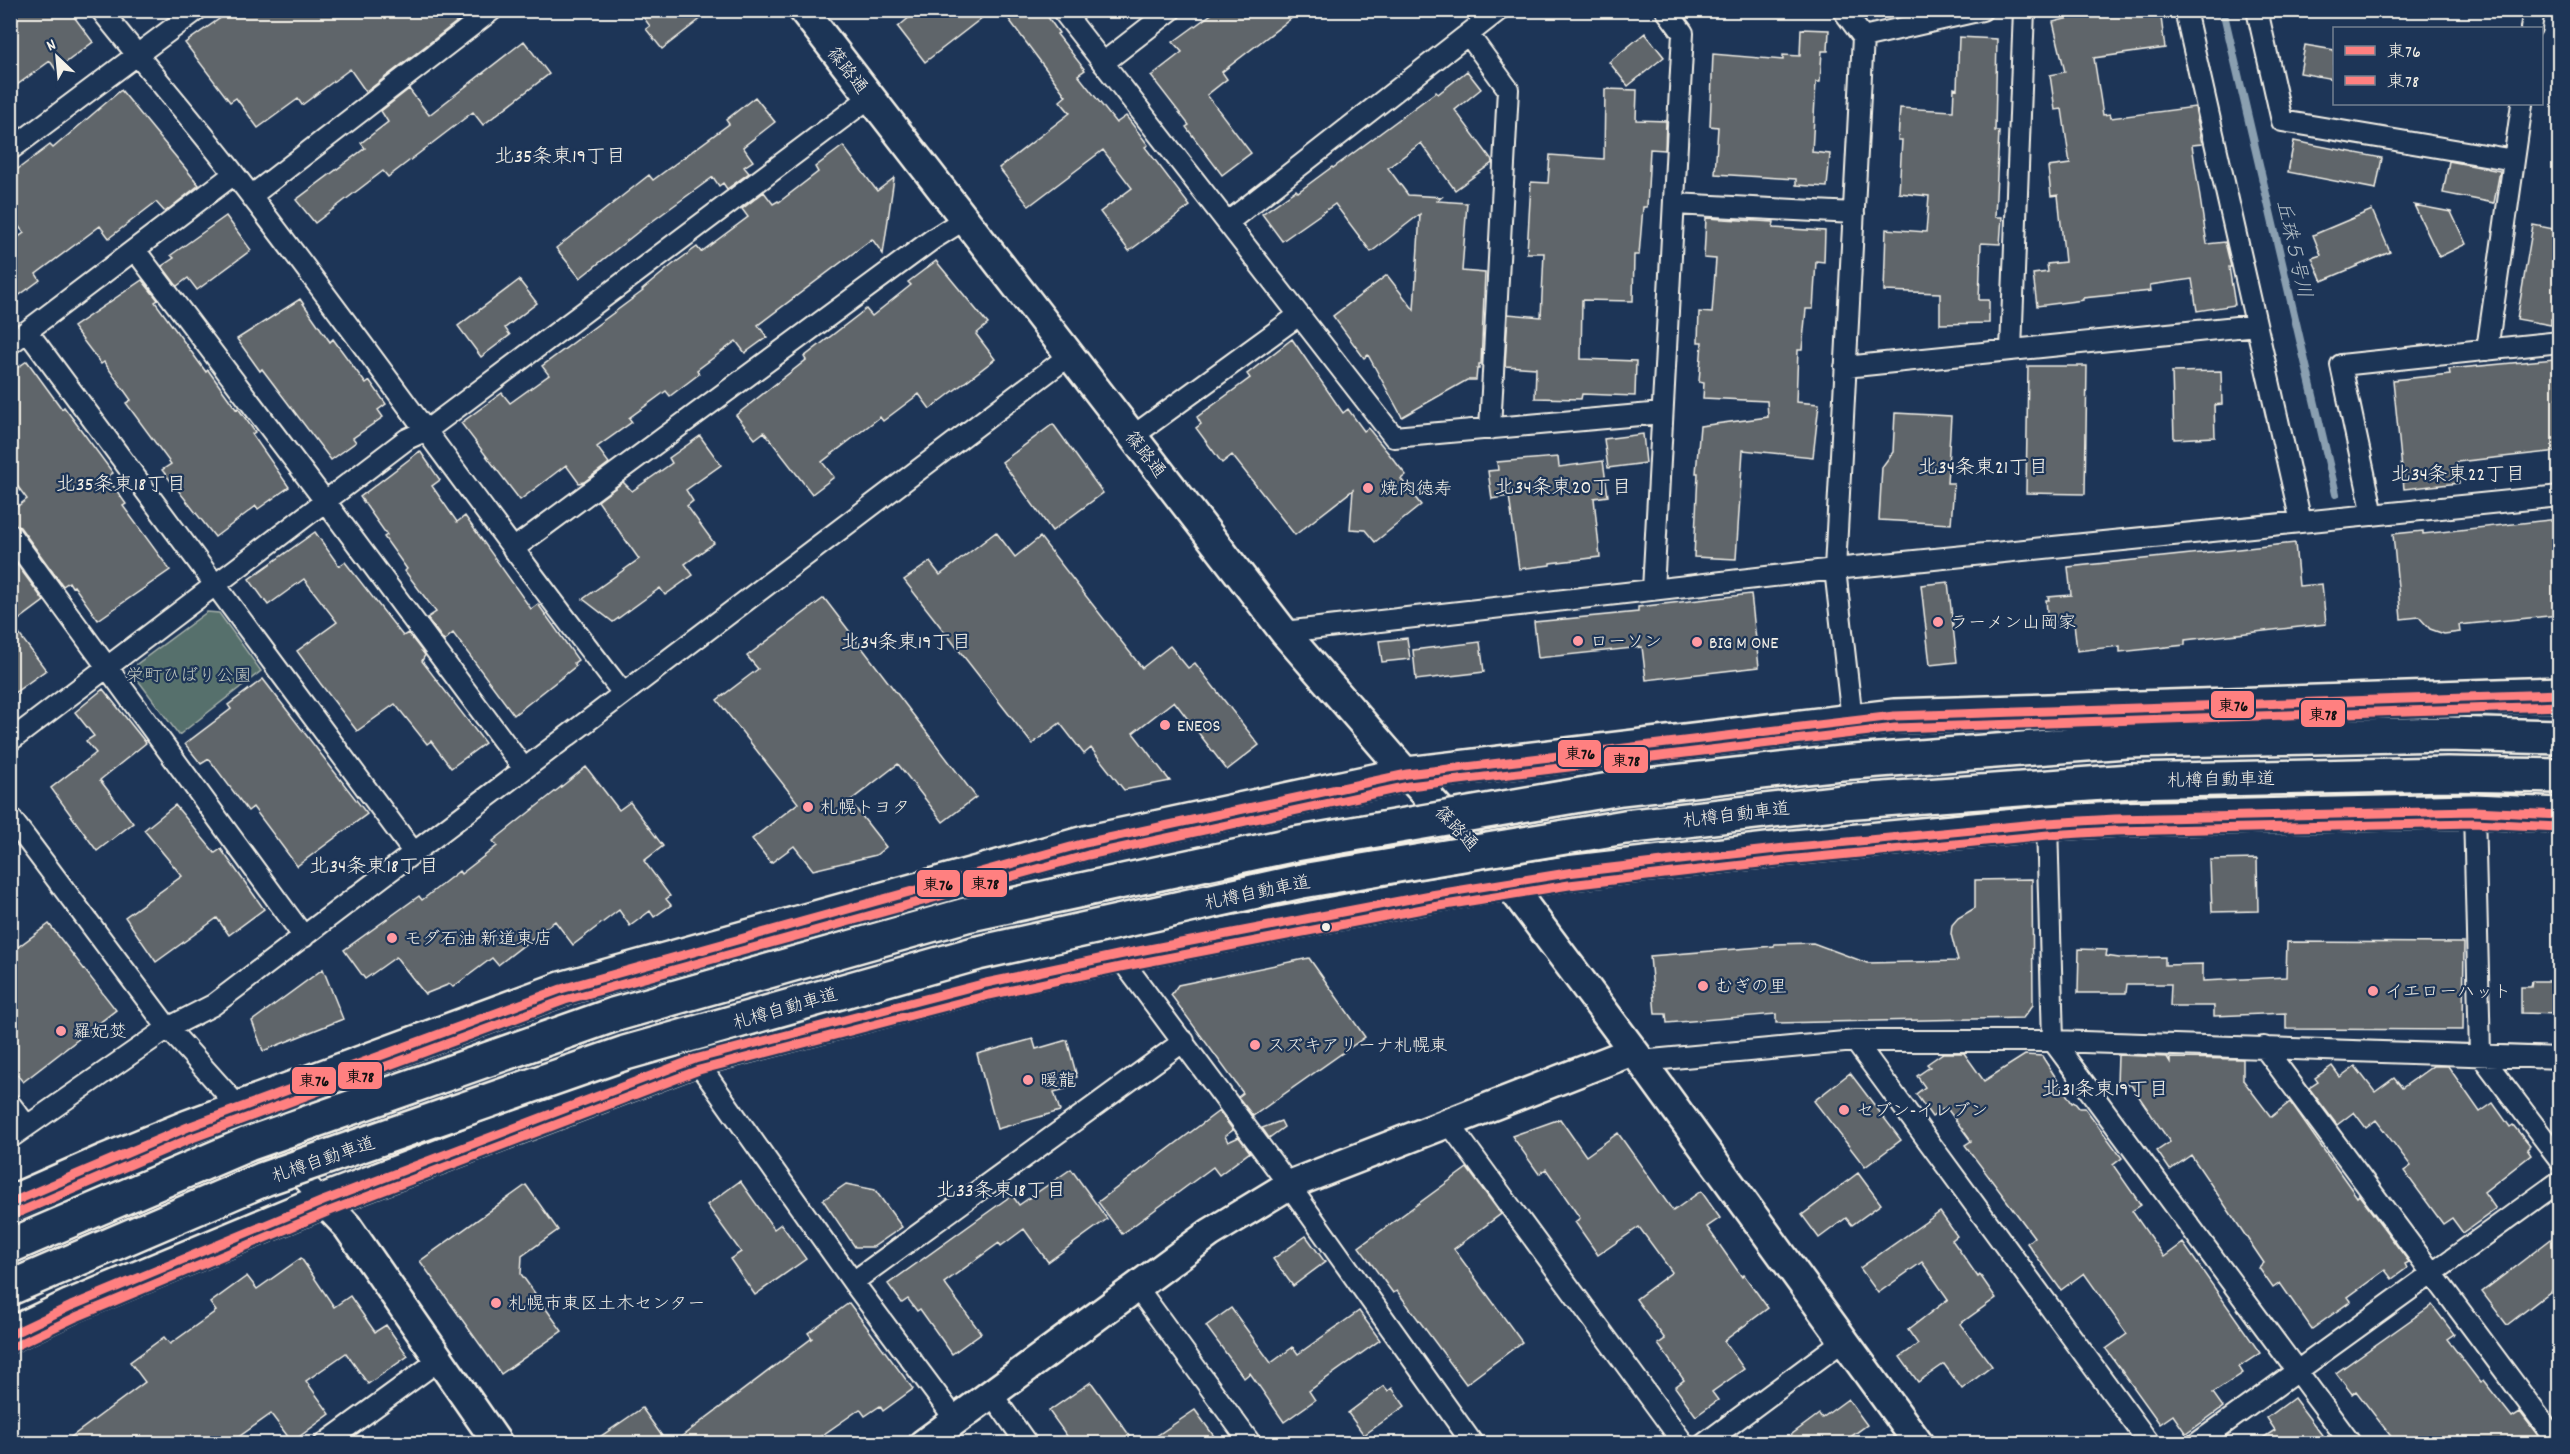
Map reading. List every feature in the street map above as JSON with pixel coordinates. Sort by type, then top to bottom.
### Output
[{"type":"highway","points":[[10,1203],[105,1161],[241,1107],[561,989],[1085,843],[1407,774],[1852,720],[1930,715],[2559,694]]},
{"type":"highway","points":[[10,1246],[248,1144],[613,1016],[966,915],[1295,844],[1622,788],[1841,763],[2126,741],[2446,735],[2559,737]]},
{"type":"highway","name":"札樽自動車道","points":[[10,1288],[264,1179],[625,1053],[978,953],[1302,882],[1625,827],[1842,802],[2130,781],[2447,774],[2559,776]]},
{"type":"highway","points":[[10,1335],[71,1306],[323,1201],[695,1059],[986,983],[1118,956],[1431,894],[1567,873],[1785,848],[2047,823],[2115,819],[2474,811],[2559,815]]},
{"type":"street","points":[[101,10],[251,196],[623,693]]},
{"type":"street","points":[[10,150],[197,10]]},
{"type":"street","points":[[251,196],[492,10]]},
{"type":"street","name":"篠路通","points":[[802,10],[1284,632],[1407,774],[1508,883],[1919,1443]]},
{"type":"street","points":[[1062,10],[1394,437],[1662,413]]},
{"type":"street","points":[[1103,63],[1171,10]]},
{"type":"street","points":[[1228,222],[1498,10]]},
{"type":"street","points":[[1653,590],[1683,33],[1666,10]]},
{"type":"street","points":[[1843,10],[1863,37],[1835,569],[1852,720]]},
{"type":"street","points":[[1863,37],[1982,10]]},
{"type":"street","points":[[2011,351],[2024,10]]},
{"type":"street","points":[[2185,10],[2301,522]]},
{"type":"street","points":[[2257,10],[2282,122],[2514,160]]},
{"type":"street","points":[[2531,27],[2534,10]]},
{"type":"street","points":[[1468,34],[1508,89],[1490,429]]},
{"type":"street","points":[[10,741],[407,439],[427,430],[869,98]]},
{"type":"street","points":[[2487,350],[2522,105]]},
{"type":"street","points":[[10,344],[234,174]]},
{"type":"street","points":[[1674,204],[1854,213]]},
{"type":"street","points":[[513,549],[933,239],[965,219]]},
{"type":"street","points":[[135,250],[326,501],[524,769]]},
{"type":"street","points":[[1133,436],[1299,315]]},
{"type":"street","points":[[1845,368],[2256,325]]},
{"type":"street","points":[[27,331],[414,853]]},
{"type":"street","points":[[2373,515],[2341,365],[2559,342]]},
{"type":"street","points":[[10,1138],[168,1028],[213,1005],[1070,354]]},
{"type":"street","points":[[1284,632],[1835,569],[2559,496]]},
{"type":"street","points":[[10,534],[304,937]]},
{"type":"street","points":[[2474,811],[2480,1054],[2559,1161]]},
{"type":"street","points":[[10,817],[168,1028],[347,1226],[498,1443]]},
{"type":"street","points":[[2047,823],[2054,1041],[2351,1443]]},
{"type":"street","points":[[1118,956],[1184,1041],[1289,1185],[1473,1443]]},
{"type":"street","points":[[853,1282],[1184,1041]]},
{"type":"street","points":[[923,1443],[1210,1233],[1289,1185],[1449,1123],[1637,1056],[1855,1041],[2054,1041],[2559,1058]]},
{"type":"street","points":[[1855,1041],[2150,1443]]},
{"type":"street","points":[[2264,1047],[2559,1443]]},
{"type":"street","points":[[695,1059],[853,1282],[955,1419]]},
{"type":"street","points":[[10,1104],[27,1126]]},
{"type":"street","points":[[1449,1123],[1684,1443]]},
{"type":"street","points":[[2196,1443],[2559,1181]]},
{"type":"street","points":[[1136,1286],[1251,1443]]},
{"type":"street","points":[[1704,1443],[1844,1341]]},
{"type":"street","points":[[324,1443],[439,1360]]},
{"type":"street","points":[[991,1393],[1027,1443]]},
{"type":"green space","name":"栄町ひばり公園","points":[[207,612],[219,613],[261,671],[179,735],[137,679],[137,664]]},
{"type":"building","points":[[10,10],[69,10],[93,42],[56,70],[50,61],[10,90]]},
{"type":"building","points":[[232,10],[472,10],[366,92],[350,69],[302,105],[298,99],[258,128],[236,98],[230,102],[185,43]]},
{"type":"building","points":[[638,10],[712,10],[662,49],[646,29],[650,26]]},
{"type":"building","points":[[918,10],[992,10],[925,62],[898,27]]},
{"type":"building","points":[[1002,10],[1043,10],[1059,33],[1057,34],[1085,70],[1078,75],[1116,123],[1126,116],[1148,145],[1145,147],[1190,206],[1129,251],[1100,212],[1132,188],[1103,150],[1029,206],[999,168],[1070,113],[1060,101],[1066,96]]},
{"type":"building","points":[[1217,10],[1302,10],[1222,72],[1227,79],[1207,95],[1251,153],[1222,175],[1186,127],[1189,125],[1151,76],[1182,52],[1173,42]]},
{"type":"building","points":[[2102,10],[2160,10],[2165,48],[2094,58],[2103,115],[2110,114],[2111,118],[2195,107],[2202,144],[2192,145],[2207,244],[2225,242],[2231,267],[2229,267],[2235,305],[2197,311],[2192,279],[2150,285],[2151,291],[2083,298],[2083,300],[2037,306],[2033,274],[2048,272],[2047,264],[2065,262],[2058,195],[2051,196],[2048,167],[2070,164],[2062,109],[2055,110],[2050,75],[2065,72],[2053,22]]},
{"type":"building","points":[[1801,29],[1829,30],[1828,51],[1822,51],[1820,82],[1816,82],[1812,152],[1830,154],[1827,187],[1796,185],[1796,179],[1715,174],[1718,127],[1710,126],[1713,54],[1783,60],[1783,55],[1800,56]]},
{"type":"building","points":[[1645,33],[1664,57],[1628,86],[1609,62]]},
{"type":"building","points":[[1959,37],[1997,39],[1995,131],[1999,131],[1995,217],[2002,217],[2000,244],[1981,243],[1979,300],[1989,300],[1989,323],[1940,324],[1940,293],[1884,291],[1886,229],[1926,232],[1929,196],[1899,193],[1902,140],[1898,140],[1900,108],[1953,111],[1954,88],[1957,89]]},
{"type":"building","points":[[524,41],[549,74],[483,125],[473,112],[388,177],[383,171],[315,223],[296,200],[365,148],[361,143],[388,122],[381,111],[409,89],[429,115]]},
{"type":"building","points":[[2305,45],[2333,50],[2333,79],[2300,73]]},
{"type":"building","points":[[1467,71],[1481,89],[1455,110],[1492,163],[1455,190],[1421,143],[1388,168],[1408,195],[1442,197],[1437,201],[1467,203],[1462,271],[1485,273],[1481,364],[1477,369],[1476,380],[1467,380],[1402,417],[1368,355],[1364,358],[1333,316],[1387,275],[1414,310],[1420,214],[1371,252],[1335,204],[1282,241],[1262,214],[1333,168]]},
{"type":"building","points":[[1605,89],[1637,90],[1636,120],[1666,121],[1665,150],[1650,149],[1647,207],[1643,207],[1639,255],[1634,255],[1633,301],[1582,300],[1581,359],[1636,361],[1635,396],[1582,394],[1581,399],[1535,398],[1536,368],[1505,366],[1508,314],[1541,317],[1544,253],[1527,253],[1531,182],[1548,183],[1550,155],[1604,159]]},
{"type":"building","points":[[121,90],[199,185],[165,212],[156,202],[109,238],[100,226],[36,274],[40,280],[10,302],[10,243],[24,233],[10,215],[10,175],[50,145],[53,148]]},
{"type":"building","points":[[755,97],[775,122],[743,147],[753,161],[744,167],[749,173],[727,189],[723,183],[719,186],[713,177],[580,278],[556,248],[649,175],[653,180],[729,124],[726,120]]},
{"type":"building","points":[[2294,141],[2382,158],[2376,189],[2288,172]]},
{"type":"building","points":[[843,146],[877,191],[894,178],[883,254],[872,239],[758,325],[767,337],[745,353],[736,341],[697,370],[699,374],[670,396],[666,391],[629,418],[632,422],[597,447],[609,463],[584,482],[579,483],[566,465],[520,500],[461,423],[502,393],[510,403],[549,375],[542,366],[643,291],[672,265],[697,247],[701,252],[748,217],[742,209],[764,192],[773,204],[779,202],[818,172],[815,167]]},
{"type":"building","points":[[2449,161],[2500,171],[2494,203],[2443,193]]},
{"type":"building","points":[[2414,205],[2451,212],[2466,244],[2439,257]]},
{"type":"building","points":[[2372,210],[2390,252],[2322,281],[2312,258],[2321,255],[2313,235]]},
{"type":"building","points":[[226,216],[251,250],[197,290],[188,278],[177,286],[162,266],[174,258],[171,255]]},
{"type":"building","points":[[1706,218],[1774,222],[1773,228],[1825,231],[1824,262],[1816,261],[1813,309],[1806,309],[1802,350],[1798,350],[1796,402],[1819,404],[1813,457],[1743,450],[1736,559],[1694,557],[1698,473],[1696,473],[1700,426],[1768,417],[1767,401],[1703,398],[1704,383],[1699,382],[1702,342],[1698,342],[1699,312],[1712,313],[1716,259],[1704,258]]},
{"type":"building","points":[[2533,225],[2559,230],[2559,321],[2551,319],[2551,325],[2517,319]]},
{"type":"building","points":[[936,261],[988,324],[976,334],[995,359],[930,409],[919,394],[883,421],[880,417],[822,462],[834,477],[812,494],[764,432],[755,439],[736,415],[806,360],[804,357],[866,309],[872,316],[911,285],[908,282]]},
{"type":"building","points":[[142,280],[158,300],[155,302],[206,372],[208,370],[236,409],[238,408],[255,432],[252,434],[289,487],[258,509],[256,506],[215,537],[162,470],[171,464],[126,403],[131,400],[104,362],[101,364],[73,327]]},
{"type":"building","points":[[519,280],[537,303],[505,328],[510,335],[481,357],[458,326]]},
{"type":"building","points":[[300,299],[330,342],[333,339],[366,384],[370,381],[386,404],[378,410],[383,417],[353,438],[356,442],[331,460],[237,339]]},
{"type":"building","points":[[1292,339],[1343,413],[1348,409],[1364,431],[1368,428],[1406,475],[1401,479],[1421,505],[1375,542],[1365,530],[1350,529],[1353,490],[1295,535],[1232,455],[1222,463],[1196,428],[1201,424],[1197,417],[1250,378],[1247,374]]},
{"type":"building","points":[[2555,359],[2559,398],[2557,398],[2559,451],[2457,462],[2459,483],[2404,489],[2393,380],[2450,374],[2449,369]]},
{"type":"building","points":[[27,361],[113,473],[107,477],[126,504],[123,506],[170,570],[98,620],[74,586],[72,587],[69,582],[63,586],[20,527],[10,522],[10,512],[27,499],[10,476],[10,373]]},
{"type":"building","points":[[2028,366],[2087,366],[2085,494],[2026,493]]},
{"type":"building","points":[[2221,371],[2222,404],[2214,405],[2215,437],[2174,439],[2172,372]]},
{"type":"building","points":[[1895,413],[1951,416],[1947,483],[1954,483],[1951,524],[1879,520],[1882,467],[1893,452]]},
{"type":"building","points":[[1053,424],[1103,493],[1052,531],[1002,462]]},
{"type":"building","points":[[1643,434],[1646,463],[1608,468],[1604,439]]},
{"type":"building","points":[[700,436],[721,465],[686,490],[693,501],[687,506],[714,543],[685,564],[693,575],[665,595],[660,588],[613,622],[583,599],[639,559],[598,501],[623,482],[632,491],[672,463],[669,458]]},
{"type":"building","points":[[420,451],[440,480],[432,486],[457,522],[465,516],[531,609],[538,604],[578,660],[574,663],[576,666],[514,715],[453,633],[444,641],[427,618],[436,612],[405,571],[407,569],[384,537],[387,535],[360,497]]},
{"type":"building","points":[[1558,457],[1559,467],[1603,461],[1608,496],[1594,498],[1600,557],[1519,569],[1509,496],[1492,499],[1488,471],[1498,470],[1497,462]]},
{"type":"building","points":[[2559,519],[2559,615],[2459,625],[2460,632],[2444,634],[2430,629],[2419,617],[2401,619],[2393,534],[2423,531],[2423,534]]},
{"type":"building","points":[[315,532],[339,566],[345,562],[403,636],[408,633],[425,655],[422,661],[485,743],[451,768],[431,741],[427,744],[395,704],[357,731],[297,651],[337,622],[304,579],[268,605],[249,579]]},
{"type":"building","points":[[996,532],[1015,557],[1040,537],[1142,668],[1170,646],[1188,668],[1195,663],[1259,745],[1227,770],[1174,701],[1133,733],[1170,781],[1124,790],[1091,748],[1084,754],[1060,723],[1032,744],[904,580],[930,562],[940,575]]},
{"type":"building","points":[[2295,543],[2299,586],[2322,584],[2326,624],[2185,640],[2185,645],[2120,652],[2120,646],[2077,651],[2074,623],[2051,626],[2051,623],[2048,623],[2046,600],[2049,600],[2048,597],[2071,595],[2068,567]]},
{"type":"building","points":[[10,555],[44,601],[12,625],[46,670],[10,696]]},
{"type":"building","points":[[1948,582],[1957,662],[1930,665],[1921,585]]},
{"type":"building","points":[[1751,594],[1759,667],[1646,680],[1642,647],[1538,658],[1534,622],[1638,612],[1638,607]]},
{"type":"building","points":[[824,598],[976,797],[943,822],[898,764],[850,801],[886,847],[876,855],[813,870],[794,846],[771,863],[752,839],[798,803],[717,700],[758,669],[747,656]]},
{"type":"building","points":[[1407,638],[1410,659],[1382,662],[1379,641]]},
{"type":"building","points":[[1480,642],[1484,672],[1416,680],[1413,650]]},
{"type":"building","points":[[263,679],[367,814],[297,866],[253,807],[248,811],[209,759],[201,764],[185,744],[231,709],[228,705]]},
{"type":"building","points":[[103,689],[146,743],[100,780],[133,823],[97,851],[51,788],[96,753],[86,741],[94,736],[75,712]]},
{"type":"building","points":[[586,767],[619,810],[630,802],[663,846],[644,861],[670,896],[666,899],[671,905],[654,917],[650,911],[630,926],[619,910],[573,945],[555,921],[498,965],[492,958],[453,987],[450,984],[425,994],[396,957],[365,979],[344,950],[419,896],[422,900],[459,871],[461,874],[497,846],[493,841]]},
{"type":"building","points":[[175,805],[215,853],[221,849],[264,909],[229,935],[217,918],[156,962],[125,917],[182,876],[144,830]]},
{"type":"building","points":[[2257,859],[2258,911],[2212,912],[2210,860]]},
{"type":"building","points":[[2032,879],[2033,1005],[2023,1018],[1776,1023],[1776,1014],[1667,1023],[1666,1014],[1655,1014],[1650,956],[1774,946],[1774,944],[1813,943],[1867,963],[1958,961],[1951,934],[1952,925],[1958,918],[1975,908],[1975,880]]},
{"type":"building","points":[[49,924],[116,1010],[23,1082],[10,1066],[10,953]]},
{"type":"building","points":[[2287,942],[2464,943],[2463,1030],[2286,1029],[2286,1013],[2214,1016],[2214,1006],[2170,1006],[2171,984],[2127,984],[2126,993],[2078,993],[2079,949],[2107,950],[2106,956],[2119,958],[2165,957],[2165,965],[2203,964],[2203,981],[2286,977]]},
{"type":"building","points":[[1309,958],[1365,1037],[1253,1116],[1238,1097],[1243,1093],[1171,995],[1178,985]]},
{"type":"building","points":[[323,969],[343,1019],[263,1051],[252,1021]]},
{"type":"building","points":[[2532,981],[2559,981],[2559,1014],[2521,1013],[2521,987],[2531,987]]},
{"type":"building","points":[[1033,1039],[1036,1049],[1067,1040],[1077,1077],[1071,1079],[1073,1087],[1054,1092],[1060,1111],[997,1129],[977,1054]]},
{"type":"building","points":[[1943,1053],[1964,1053],[1984,1081],[2025,1055],[2042,1056],[2072,1103],[2074,1102],[2079,1108],[2085,1108],[2122,1158],[2113,1165],[2141,1205],[2132,1211],[2164,1257],[2183,1243],[2260,1353],[2239,1367],[2243,1373],[2213,1393],[2223,1407],[2186,1434],[2173,1415],[2160,1424],[2106,1349],[2127,1334],[2084,1273],[2061,1290],[2027,1243],[2034,1237],[1965,1145],[1971,1141],[1946,1107],[1932,1117],[1916,1094],[1925,1087],[1917,1076],[1930,1067],[1927,1064]]},
{"type":"building","points":[[2118,1055],[2167,1057],[2170,1062],[2170,1058],[2243,1059],[2243,1080],[2271,1117],[2290,1102],[2357,1197],[2359,1195],[2409,1262],[2405,1264],[2407,1268],[2392,1279],[2385,1270],[2348,1297],[2351,1301],[2312,1329],[2280,1283],[2273,1288],[2259,1268],[2264,1263],[2191,1155],[2170,1170],[2157,1151],[2170,1142],[2131,1085],[2117,1084]]},
{"type":"building","points":[[2332,1066],[2340,1077],[2355,1066],[2375,1092],[2394,1078],[2402,1088],[2433,1066],[2448,1066],[2480,1112],[2493,1103],[2510,1127],[2513,1125],[2530,1146],[2527,1149],[2531,1155],[2484,1192],[2496,1209],[2463,1233],[2452,1218],[2443,1224],[2404,1171],[2411,1166],[2376,1120],[2366,1128],[2354,1112],[2337,1125],[2309,1088],[2318,1082],[2315,1078]]},
{"type":"building","points":[[1850,1073],[1901,1140],[1865,1167],[1814,1101]]},
{"type":"building","points":[[1219,1111],[1233,1130],[1225,1136],[1228,1142],[1239,1137],[1250,1152],[1219,1175],[1213,1167],[1122,1234],[1098,1202]]},
{"type":"building","points":[[1560,1119],[1586,1156],[1618,1133],[1673,1211],[1701,1191],[1720,1218],[1707,1227],[1742,1277],[1744,1275],[1768,1308],[1724,1341],[1744,1369],[1712,1392],[1718,1400],[1696,1416],[1675,1387],[1684,1380],[1658,1344],[1665,1339],[1636,1299],[1672,1272],[1639,1227],[1598,1255],[1575,1222],[1580,1218],[1546,1169],[1539,1174],[1512,1136]]},
{"type":"building","points":[[1281,1121],[1284,1127],[1269,1138],[1262,1128]]},
{"type":"building","points":[[1467,1168],[1501,1214],[1454,1249],[1522,1342],[1466,1384],[1397,1291],[1393,1293],[1359,1247]]},
{"type":"building","points":[[1071,1169],[1107,1219],[1048,1262],[1024,1229],[1001,1246],[999,1243],[944,1283],[981,1333],[952,1354],[920,1309],[917,1311],[908,1299],[902,1303],[888,1284],[1012,1195],[1019,1205]]},
{"type":"building","points":[[1858,1173],[1881,1204],[1852,1225],[1846,1218],[1819,1238],[1802,1215]]},
{"type":"building","points":[[740,1181],[774,1229],[781,1224],[806,1259],[755,1295],[730,1259],[741,1252],[707,1205]]},
{"type":"building","points":[[846,1184],[875,1190],[902,1227],[873,1247],[855,1247],[823,1200]]},
{"type":"building","name":"札幌市東区土木センター","points":[[526,1185],[558,1230],[522,1256],[521,1274],[562,1331],[501,1374],[420,1261]]},
{"type":"building","points":[[1940,1212],[1957,1236],[1952,1240],[1996,1298],[1960,1324],[1992,1366],[1962,1389],[1944,1364],[1918,1382],[1900,1357],[1918,1344],[1908,1330],[1948,1299],[1922,1262],[1878,1293],[1860,1268]]},
{"type":"building","points":[[2559,1233],[2559,1285],[2507,1325],[2482,1292]]},
{"type":"building","points":[[1306,1236],[1325,1262],[1293,1286],[1273,1259]]},
{"type":"building","points":[[301,1258],[334,1307],[350,1296],[375,1332],[386,1325],[408,1356],[368,1384],[346,1353],[306,1381],[330,1414],[292,1442],[271,1414],[230,1443],[63,1443],[145,1382],[130,1362],[164,1337],[170,1344],[216,1311],[210,1303],[247,1276],[257,1289]]},
{"type":"building","points":[[849,1303],[913,1389],[883,1411],[880,1406],[865,1416],[860,1409],[811,1443],[673,1443],[812,1338],[808,1333]]},
{"type":"building","points":[[2432,1305],[2454,1334],[2447,1339],[2480,1382],[2483,1380],[2512,1417],[2520,1412],[2539,1437],[2530,1443],[2396,1443],[2356,1391],[2352,1394],[2336,1373]]},
{"type":"building","points":[[1231,1308],[1271,1363],[1293,1347],[1298,1354],[1359,1311],[1380,1340],[1309,1391],[1315,1400],[1284,1422],[1250,1373],[1244,1378],[1206,1326]]},
{"type":"building","points":[[1091,1382],[1135,1443],[1072,1443],[1049,1411]]},
{"type":"building","points":[[1384,1386],[1388,1391],[1392,1388],[1405,1406],[1364,1435],[1348,1413]]},
{"type":"building","points":[[2294,1398],[2328,1443],[2255,1443],[2275,1430],[2267,1418]]},
{"type":"building","points":[[1848,1399],[1867,1425],[1852,1436],[1858,1443],[1780,1443],[1819,1414],[1822,1418]]},
{"type":"building","points":[[642,1408],[667,1443],[591,1443]]},
{"type":"building","points":[[1195,1410],[1219,1443],[1146,1443]]},
{"type":"waterway","name":"丘珠５号川","points":[[2223,10],[2336,494]]},
{"type":"transit line","name":"東76","points":[[10,1203],[188,1127],[561,989],[1085,843],[1407,774],[1894,716],[2560,694]]},
{"type":"transit line","name":"東78","points":[[15,1214],[192,1138],[565,1000],[1088,855],[1409,786],[1895,728],[2560,706]]},
{"type":"transit line","name":"東76","points":[[10,1335],[71,1306],[323,1201],[695,1059],[986,983],[1118,955],[1431,895],[1567,873],[1785,848],[2047,823],[2115,819],[2474,811],[2560,815]]},
{"type":"transit line","name":"東78","points":[[15,1346],[76,1317],[327,1212],[699,1070],[989,995],[1120,967],[1433,907],[1569,885],[1786,860],[2048,835],[2115,831],[2474,823],[2559,827]]},
{"type":"place","name":"焼肉徳寿","points":[[1368,488]]},
{"type":"place","name":"ラーメン山岡家","points":[[1938,622]]},
{"type":"place","name":"ローソン","points":[[1578,641]]},
{"type":"place","name":"BIG M ONE","points":[[1697,642]]},
{"type":"place","name":"ENEOS","points":[[1165,725]]},
{"type":"place","name":"札幌トヨタ","points":[[808,807]]},
{"type":"place","name":"モダ石油 新道東店","points":[[392,938]]},
{"type":"place","name":"むぎの里","points":[[1703,986]]},
{"type":"place","name":"イエローハット","points":[[2373,991]]},
{"type":"place","name":"羅妃焚","points":[[61,1031]]},
{"type":"place","name":"スズキアリーナ札幌東","points":[[1255,1045]]},
{"type":"place","name":"暖龍","points":[[1028,1080]]},
{"type":"place","name":"セブン-イレブン","points":[[1844,1110]]},
{"type":"place","name":"札幌市東区土木センター","points":[[496,1303]]},
{"type":"district","name":"北35条東19丁目","points":[[560,155]]},
{"type":"district","name":"北34条東21丁目","points":[[1983,466]]},
{"type":"district","name":"北34条東22丁目","points":[[2458,473]]},
{"type":"district","name":"北35条東18丁目","points":[[121,483]]},
{"type":"district","name":"北34条東20丁目","points":[[1563,486]]},
{"type":"district","name":"北34条東19丁目","points":[[906,641]]},
{"type":"district","name":"北34条東18丁目","points":[[374,865]]},
{"type":"district","name":"北31条東19丁目","points":[[2105,1088]]},
{"type":"district","name":"北33条東18丁目","points":[[1001,1189]]}]
